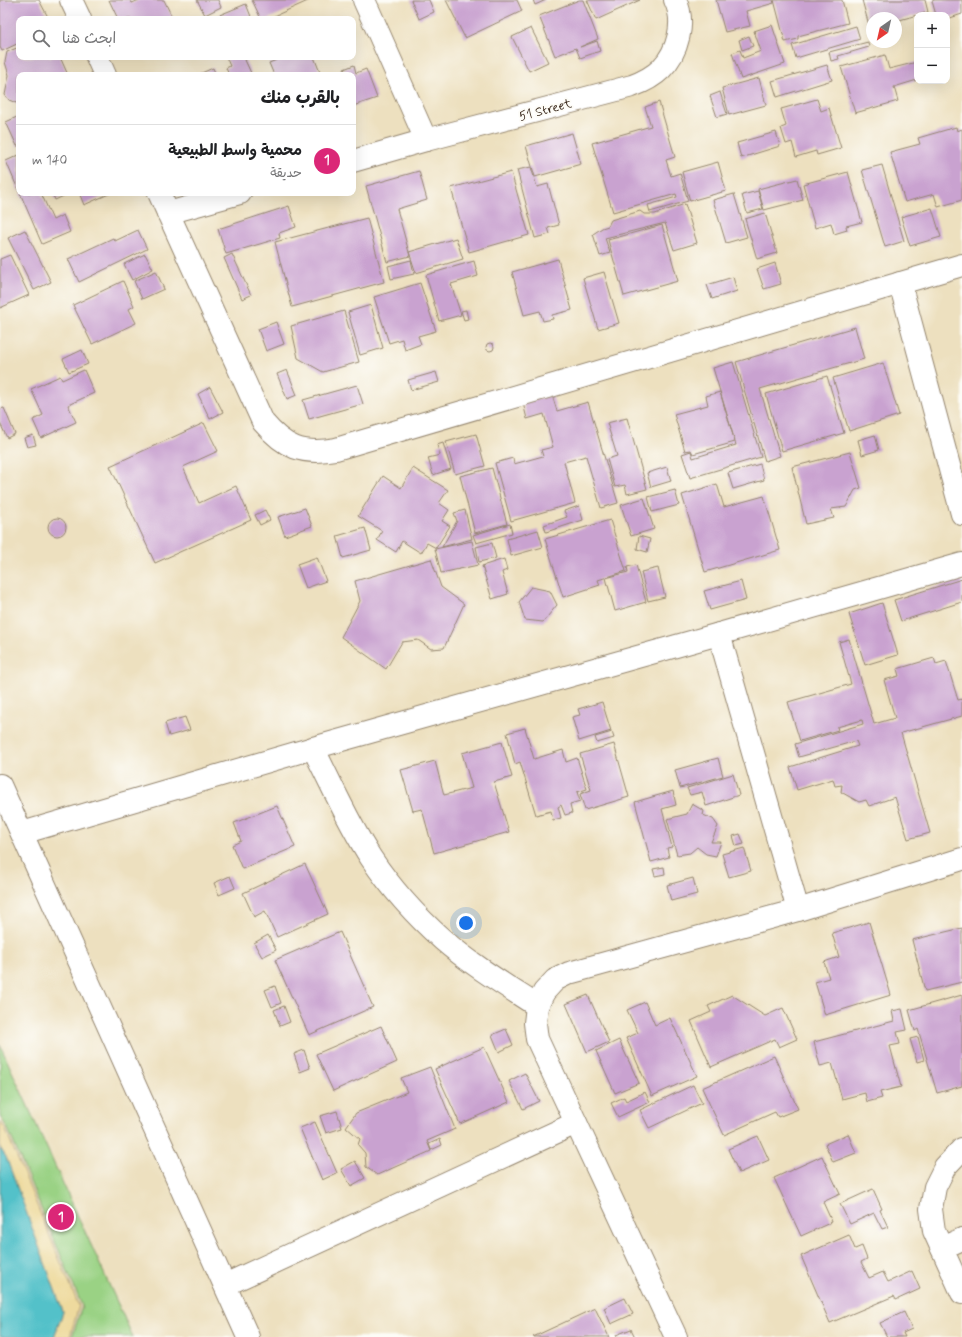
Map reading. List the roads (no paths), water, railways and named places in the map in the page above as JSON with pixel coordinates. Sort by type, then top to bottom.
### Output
[{"type":"street","points":[[71,0],[79,16]]},
{"type":"street","points":[[364,0],[426,140]]},
{"type":"street","name":"51 Street","points":[[356,160],[426,140],[632,86],[648,79],[661,69],[672,55],[678,39],[680,22],[678,6],[675,0]]},
{"type":"street","points":[[98,60],[104,72]]},
{"type":"street","points":[[160,196],[263,422],[274,435],[287,444],[303,450],[320,452],[336,449],[962,265]]},
{"type":"street","points":[[168,213],[229,196]]},
{"type":"street","points":[[900,283],[962,514]]},
{"type":"street","points":[[22,834],[313,748],[962,564]]},
{"type":"street","points":[[719,634],[798,910]]},
{"type":"street","points":[[313,748],[353,827],[371,858],[417,915],[443,940],[472,963],[537,1006]]},
{"type":"street","points":[[0,786],[248,1337]]},
{"type":"street","points":[[676,1337],[537,1039],[535,1023],[537,1006],[544,992],[555,980],[569,973],[798,910],[962,859]]},
{"type":"street","points":[[225,1285],[576,1123]]},
{"type":"street","points":[[962,1149],[945,1167],[935,1187],[931,1209],[934,1231],[962,1293]]},
{"type":"street","points":[[942,1248],[962,1239]]},
{"type":"water","points":[[0,1148],[6,1157],[63,1312],[54,1337],[0,1337]]},
{"type":"place","name":"محمية واسط الطبيعية","points":[[61,1217]]}]
